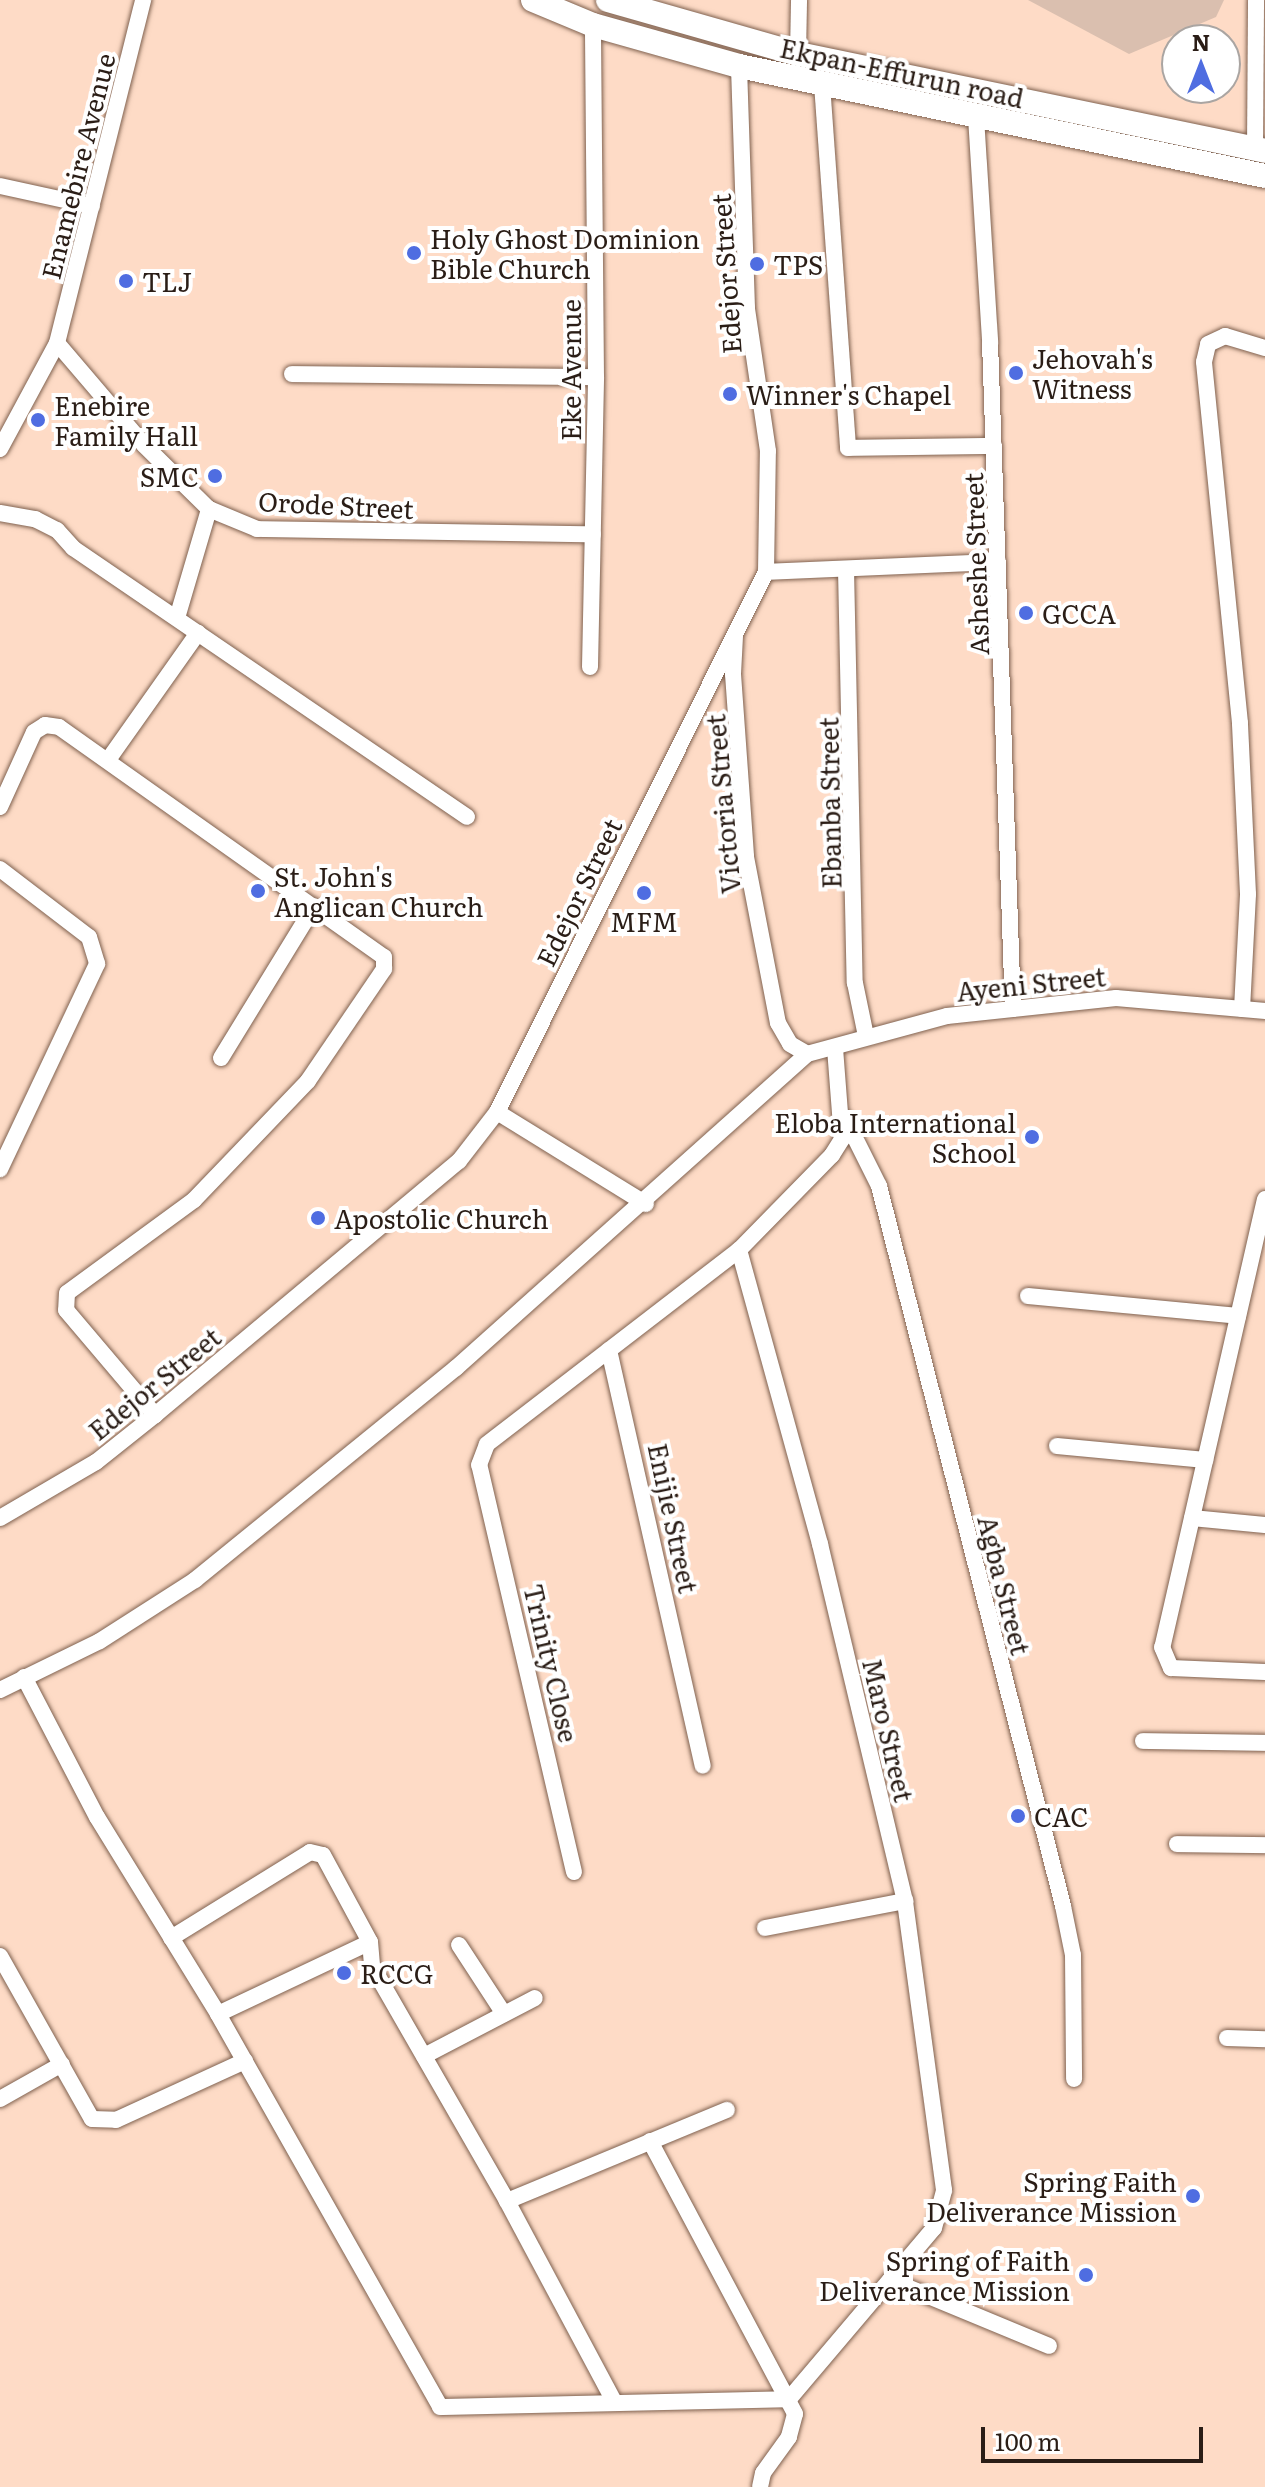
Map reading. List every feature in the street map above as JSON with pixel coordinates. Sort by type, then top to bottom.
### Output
[{"type":"main road","name":"Ekpan-Effurun road","points":[[533,0],[593,25],[739,66],[1265,176]]},
{"type":"main road","points":[[608,0],[641,6],[798,54],[1260,150]]},
{"type":"street","name":"Enamebire Avenue","points":[[0,449],[57,343],[143,0]]},
{"type":"street","points":[[798,54],[799,0]]},
{"type":"street","points":[[1256,0],[1260,150]]},
{"type":"street","name":"Eke Avenue","points":[[590,667],[596,377],[593,25]]},
{"type":"street","name":"Edejor Street","points":[[0,1518],[85,1469],[155,1415],[459,1161],[497,1112],[766,572],[768,451],[747,308],[739,66]]},
{"type":"street","points":[[822,84],[848,448],[994,446]]},
{"type":"street","name":"Asheshe Street","points":[[976,117],[994,446],[1013,1009]]},
{"type":"street","points":[[0,186],[92,206]]},
{"type":"street","points":[[1242,1009],[1248,894],[1240,723],[1204,362],[1208,344],[1225,336],[1265,348]]},
{"type":"street","name":"Orode Street","points":[[57,343],[144,445],[209,509],[257,529],[593,534]]},
{"type":"street","points":[[292,374],[596,377]]},
{"type":"street","points":[[177,618],[209,509]]},
{"type":"street","points":[[0,513],[35,519],[57,530],[73,548],[467,817]]},
{"type":"street","points":[[766,572],[998,562]]},
{"type":"street","name":"Ebanba Street","points":[[846,569],[855,983],[866,1036]]},
{"type":"street","name":"Victoria Street","points":[[735,631],[733,674],[746,857],[778,1023],[790,1044],[807,1054]]},
{"type":"street","points":[[108,760],[198,633]]},
{"type":"street","points":[[0,807],[34,732],[45,725],[59,727],[381,950],[384,969],[308,1081],[194,1200],[67,1293],[63,1301],[155,1415]]},
{"type":"street","points":[[0,869],[89,937],[97,964],[0,1169]]},
{"type":"street","points":[[221,1058],[314,906]]},
{"type":"street","name":"Ayeni Street","points":[[807,1054],[947,1016],[1116,998],[1265,1011]]},
{"type":"street","points":[[609,1350],[739,1250],[832,1155],[842,1139],[835,1047]]},
{"type":"street","points":[[0,1690],[100,1641],[195,1580],[456,1368],[646,1204],[807,1054]]},
{"type":"street","points":[[497,1112],[646,1204]]},
{"type":"street","name":"Agba Street","points":[[842,1113],[879,1186],[1063,1906],[1073,1955],[1074,2079]]},
{"type":"street","points":[[1265,1199],[1162,1647],[1164,1661],[1171,1668],[1265,1672]]},
{"type":"street","name":"Maro Street","points":[[739,1250],[820,1544],[905,1901],[944,2190],[934,2228],[890,2280]]},
{"type":"street","points":[[1028,1296],[1238,1316]]},
{"type":"street","name":"Trinity Close","points":[[574,1872],[479,1465],[487,1444],[609,1350]]},
{"type":"street","name":"Enijie Street","points":[[609,1350],[656,1543],[686,1698],[703,1766]]},
{"type":"street","points":[[1057,1446],[1205,1460]]},
{"type":"street","points":[[1192,1518],[1265,1525]]},
{"type":"street","points":[[24,1677],[97,1817],[218,2014],[440,2407],[789,2399],[890,2280],[1049,2346]]},
{"type":"street","points":[[1143,1741],[1265,1743]]},
{"type":"street","points":[[1177,1844],[1265,1845]]},
{"type":"street","points":[[171,1938],[310,1852],[323,1855],[370,1942],[372,1966],[507,2201],[614,2401]]},
{"type":"street","points":[[765,1928],[905,1901]]},
{"type":"street","points":[[218,2014],[370,1942]]},
{"type":"street","points":[[459,1945],[504,2014]]},
{"type":"street","points":[[0,1956],[92,2119],[104,2123],[245,2061]]},
{"type":"street","points":[[424,2056],[535,1998]]},
{"type":"street","points":[[1227,2038],[1265,2039]]},
{"type":"street","points":[[0,2099],[62,2064]]},
{"type":"street","points":[[507,2201],[727,2110]]},
{"type":"street","points":[[650,2141],[789,2399],[796,2423],[760,2487]]},
{"type":"shaded area","points":[[1028,0],[1224,0],[1216,17],[1200,24],[1161,24],[1161,40],[1129,54]]},
{"type":"place","name":"Holy Ghost Dominion Bible Church","points":[[414,253]]},
{"type":"place","name":"TPS","points":[[757,264]]},
{"type":"place","name":"TLJ","points":[[126,281]]},
{"type":"place","name":"Jehovah's Witness","points":[[1016,373]]},
{"type":"place","name":"Winner's Chapel","points":[[730,394]]},
{"type":"place","name":"Enebire Family Hall","points":[[38,420]]},
{"type":"place","name":"SMC","points":[[215,476]]},
{"type":"place","name":"GCCA","points":[[1026,613]]},
{"type":"place","name":"St. John's Anglican Church","points":[[258,891]]},
{"type":"place","name":"MFM","points":[[644,893]]},
{"type":"place","name":"Eloba International School","points":[[1032,1137]]},
{"type":"place","name":"Apostolic Church","points":[[318,1218]]},
{"type":"place","name":"CAC","points":[[1018,1816]]},
{"type":"place","name":"RCCG","points":[[344,1973]]},
{"type":"place","name":"Spring Faith Deliverance Mission","points":[[1193,2196]]},
{"type":"place","name":"Spring of Faith Deliverance Mission","points":[[1086,2275]]}]
